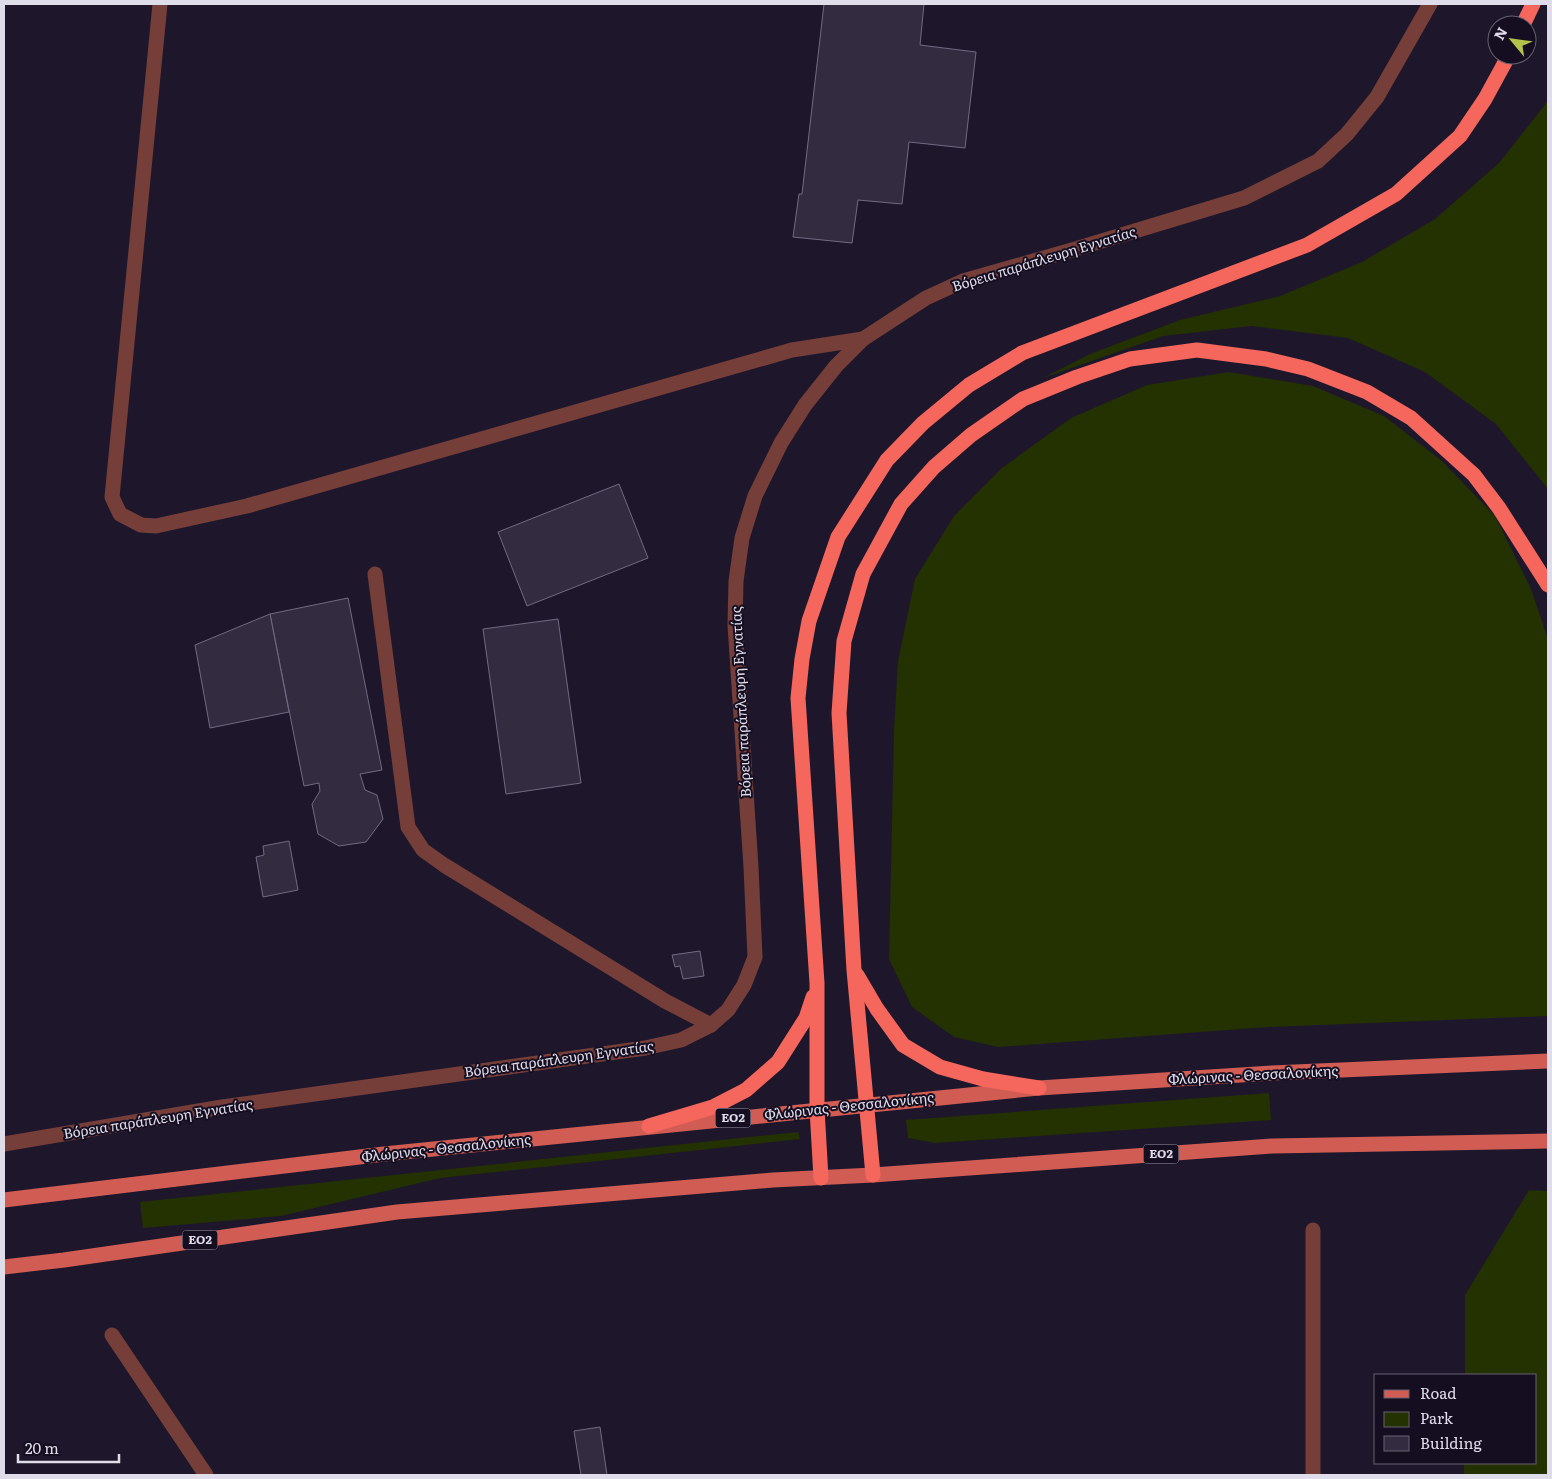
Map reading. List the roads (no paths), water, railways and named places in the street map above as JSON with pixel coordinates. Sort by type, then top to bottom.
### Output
[{"type":"highway","points":[[821,1178],[818,1110],[817,983],[798,698],[809,621],[838,537],[887,460],[923,423],[968,385],[1022,353],[1307,245],[1396,194],[1460,136],[1503,65]]},
{"type":"highway","points":[[873,1175],[854,970],[838,713],[844,641],[864,574],[901,504],[934,467],[971,435],[1023,399],[1078,377],[1130,360],[1197,350],[1266,359],[1308,370],[1367,392],[1410,418],[1444,446],[1479,481],[1499,508],[1548,585]]},
{"type":"highway","points":[[854,970],[877,1009],[903,1045],[940,1067],[983,1079],[1039,1088]]},
{"type":"highway","points":[[649,1126],[713,1106],[746,1090],[778,1062],[806,1018],[817,983]]},
{"type":"main road","name":"Φλώρινας - Θεσσαλονίκης","points":[[4,1200],[384,1154],[1039,1088],[1272,1073],[1548,1061]]},
{"type":"main road","name":"ΕΟ2","points":[[4,1266],[64,1260],[397,1212],[773,1180],[873,1175],[1272,1146],[1548,1141]]},
{"type":"street","points":[[160,4],[112,496],[120,514],[141,525],[156,526],[247,506],[792,350],[863,339]]},
{"type":"street","name":"Βόρεια παράπλευρη Εγνατίας","points":[[4,1144],[222,1107],[644,1048],[682,1040],[711,1025],[728,1010],[744,985],[755,957],[735,626],[736,582],[742,538],[755,496],[781,443],[805,405],[836,366],[863,339],[926,298],[963,281],[1244,198],[1318,161],[1346,134],[1377,97],[1430,4]]},
{"type":"street","points":[[375,574],[408,827],[423,850],[444,865],[636,984],[711,1025]]},
{"type":"street","points":[[1313,1230],[1313,1475]]},
{"type":"street","points":[[112,1335],[206,1475]]}]
